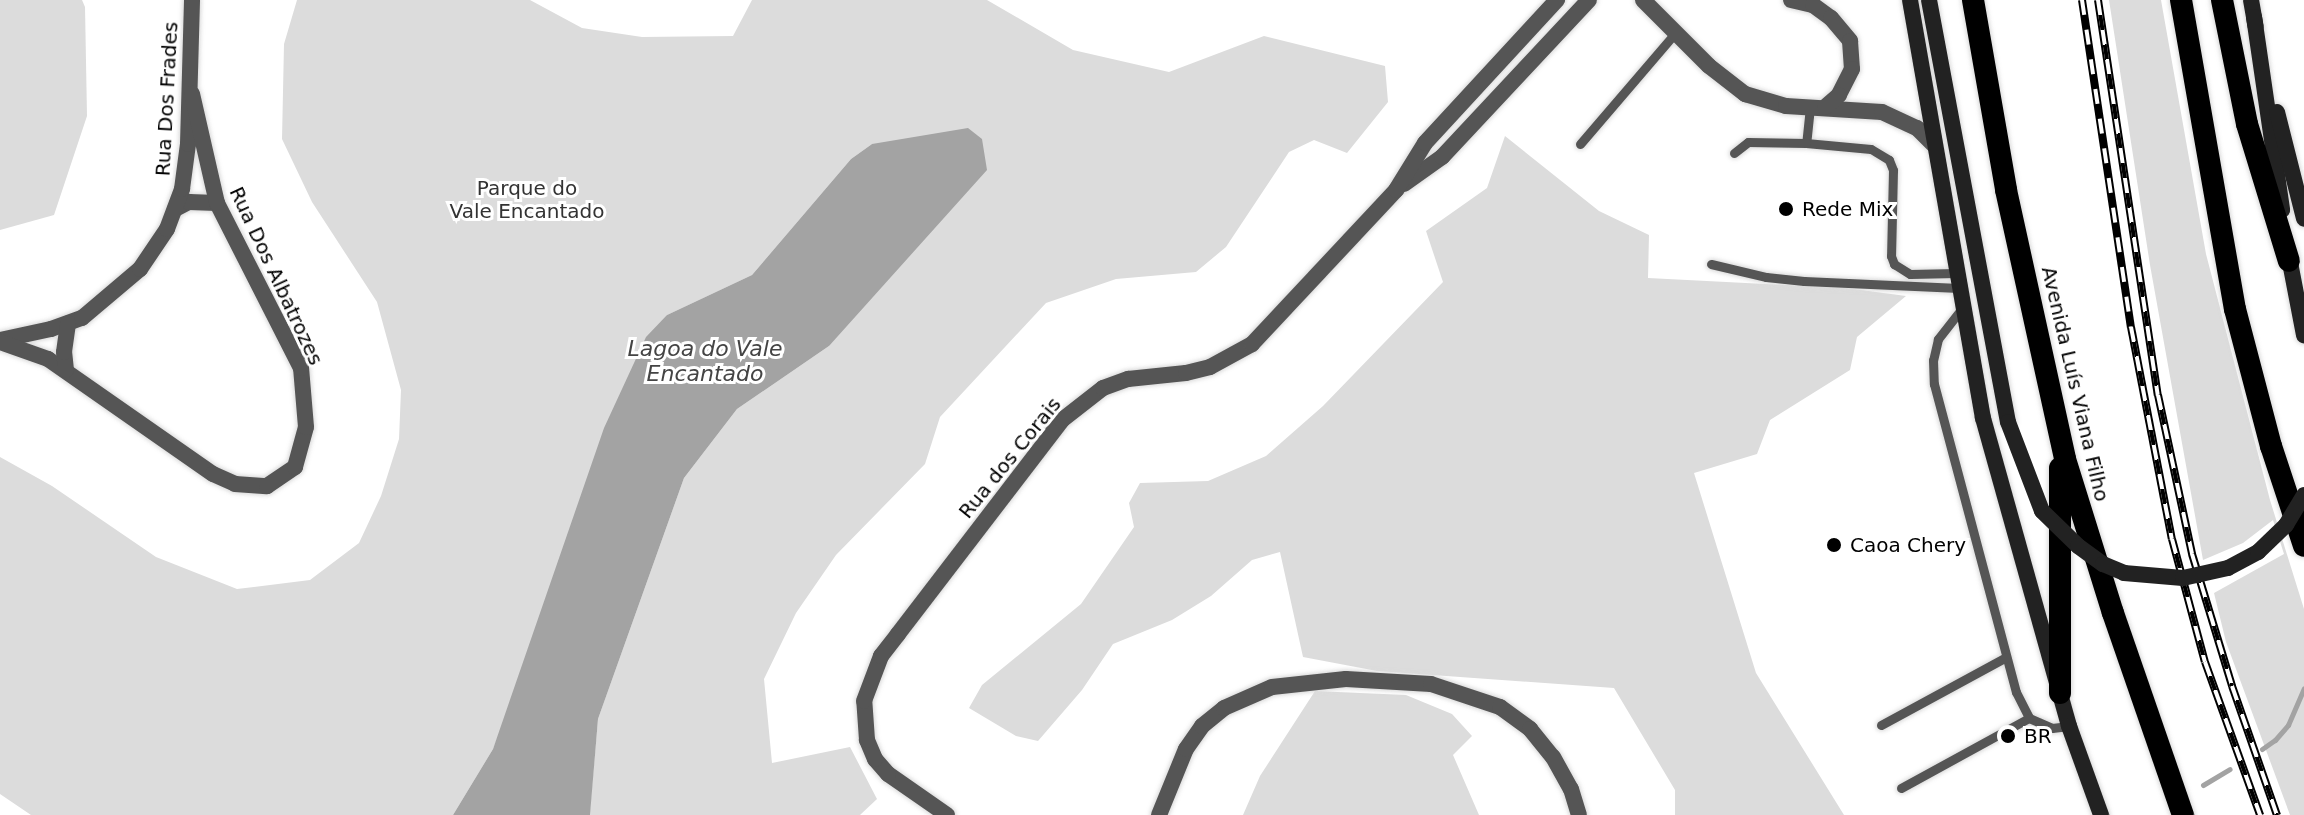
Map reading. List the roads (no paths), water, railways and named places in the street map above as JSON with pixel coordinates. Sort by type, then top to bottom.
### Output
[{"type":"highway","name":"Avenida Luís Viana Filho","points":[[1973,0],[2006,190],[2060,439],[2113,613],[2183,815]]},
{"type":"highway","points":[[2181,0],[2235,309],[2271,446],[2304,546]]},
{"type":"highway","points":[[2222,0],[2247,124],[2289,261]]},
{"type":"highway","points":[[2060,439],[2060,693]]},
{"type":"main road","points":[[1910,0],[1983,418],[2069,726],[2101,815]]},
{"type":"main road","points":[[1929,0],[2008,422],[2042,511],[2078,546],[2103,564],[2124,573],[2183,578],[2228,568],[2258,552],[2286,525],[2304,495]]},
{"type":"main road","points":[[2251,0],[2289,261],[2304,335]]},
{"type":"main road","points":[[2254,17],[2304,219]]},
{"type":"street","name":"Rua Dos Frades","points":[[0,341],[68,323],[103,304],[140,269],[167,229],[185,172],[192,94],[192,0]]},
{"type":"street","name":"Rua dos Corais","points":[[1396,190],[1425,143],[1557,0]]},
{"type":"street","name":"Rua dos Corais","points":[[947,815],[900,785],[875,759],[867,740],[864,701],[881,656],[1071,411],[1103,388],[1128,379],[1186,373],[1210,367],[1252,344],[1396,190],[1442,157],[1589,0]]},
{"type":"street","points":[[1643,0],[1709,66],[1745,94],[1770,103],[1866,110],[1895,116],[1917,128],[1933,144]]},
{"type":"street","points":[[1790,0],[1813,5],[1831,18],[1850,41],[1852,69],[1839,95],[1818,107]]},
{"type":"street","name":"Rua Dos Albatrozes","points":[[0,341],[39,354],[66,370],[213,474],[235,484],[267,486],[295,467],[306,427],[301,368],[217,203],[192,94]]},
{"type":"street","points":[[1466,99],[1482,114]]},
{"type":"street","name":"Rua Dos Frades","points":[[175,209],[189,202],[217,203]]},
{"type":"street","points":[[66,370],[68,323]]},
{"type":"street","points":[[1159,815],[1186,749],[1202,726],[1224,708],[1272,687],[1346,679],[1431,684],[1500,707],[1530,729],[1553,757],[1571,789],[1579,815]]},
{"type":"lane","points":[[1580,144],[1677,31]]},
{"type":"lane","points":[[1806,143],[1818,107]]},
{"type":"lane","points":[[1734,153],[1748,142],[1806,143],[1882,153],[1893,170],[1891,256],[1894,264],[1910,274],[1958,280]]},
{"type":"lane","points":[[1711,264],[1766,277],[1958,280]]},
{"type":"lane","points":[[1963,307],[1938,339],[1933,360],[1934,384],[2016,692],[2029,718],[2052,728],[2069,726]]},
{"type":"lane","points":[[1881,725],[2006,657]]},
{"type":"lane","points":[[1901,788],[2029,718]]},
{"type":"water","name":"Lagoa do Vale Encantado","points":[[968,128],[982,139],[987,170],[829,346],[737,409],[684,478],[598,719],[590,815],[453,815],[493,749],[604,428],[646,337],[667,315],[752,275],[851,159],[872,144]]},
{"type":"waterway","points":[[2262,749],[2288,725],[2304,688]]},
{"type":"waterway","points":[[2203,785],[2230,769]]},
{"type":"railway","points":[[2082,0],[2131,327],[2172,539],[2205,662],[2260,815]]},
{"type":"railway","points":[[2098,0],[2158,395],[2192,554],[2232,686],[2277,815]]},
{"type":"place","name":"Rede Mix","points":[[1786,209]]},
{"type":"place","name":"Caoa Chery","points":[[1834,545]]},
{"type":"place","name":"BR","points":[[2008,736]]},
{"type":"park label","name":"Parque do Vale Encantado","points":[[527,200]]}]
